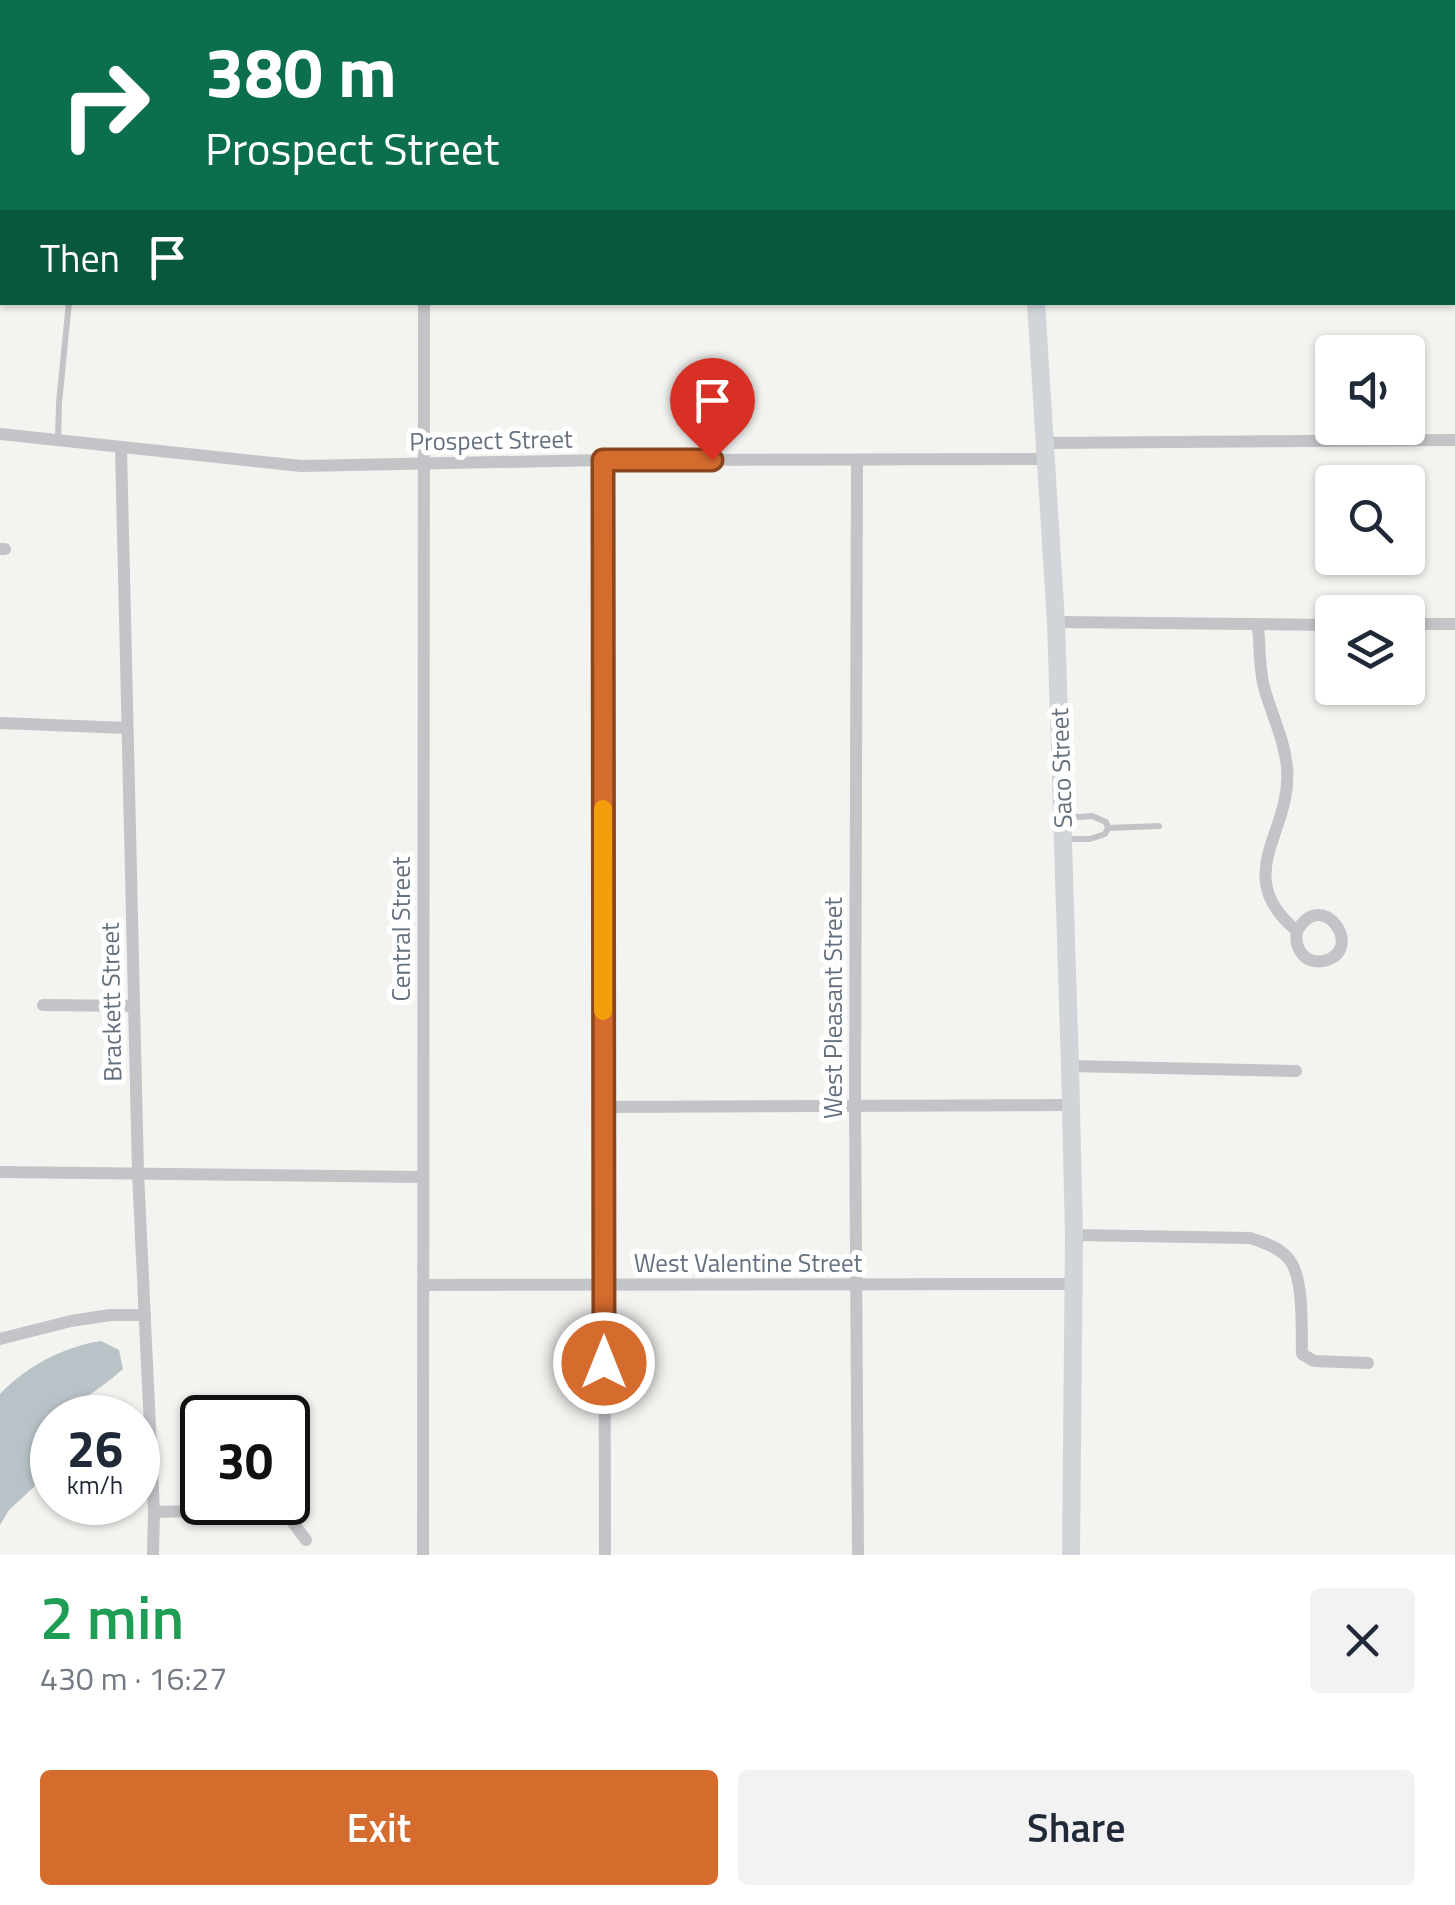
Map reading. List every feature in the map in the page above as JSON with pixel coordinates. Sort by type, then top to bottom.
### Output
[{"type":"main road","name":"Saco Street","points":[[1036,305],[1056,622],[1070,1066],[1074,1235],[1070,1555]]},
{"type":"street","name":"Central Street","points":[[423,1555],[424,305]]},
{"type":"street","name":"Prospect Street","points":[[0,434],[301,466],[603,460],[856,461],[1046,451],[1455,440]]},
{"type":"street","name":"Brackett Street","points":[[120,447],[138,1173],[149,1395]]},
{"type":"street","points":[[603,460],[605,1555]]},
{"type":"street","name":"West Pleasant Street","points":[[856,461],[858,1555]]},
{"type":"street","points":[[1056,622],[1315,625]]},
{"type":"street","points":[[1425,624],[1455,624]]},
{"type":"street","points":[[1258,626],[1263,682],[1287,766],[1287,794],[1267,855],[1265,878],[1270,901],[1281,918],[1297,931]]},
{"type":"street","points":[[0,723],[128,728]]},
{"type":"street","points":[[43,1005],[134,1006]]},
{"type":"street","points":[[1070,1066],[1296,1070]]},
{"type":"street","points":[[603,1107],[1071,1105]]},
{"type":"street","points":[[0,1172],[423,1177]]},
{"type":"street","points":[[1074,1235],[1250,1238],[1267,1244],[1287,1257],[1298,1274],[1302,1354],[1314,1361],[1368,1363]]},
{"type":"street","name":"West Valentine Street","points":[[424,1285],[1073,1284]]},
{"type":"street","points":[[0,1339],[71,1321],[145,1315]]},
{"type":"street","points":[[160,1512],[271,1509],[287,1515],[306,1540]]},
{"type":"street","name":"Brackett Street","points":[[153,1555],[154,1525]]},
{"type":"lane","points":[[58,440],[68,305]]},
{"type":"lane","points":[[1062,818],[1092,816],[1106,822],[1108,828],[1105,834],[1090,839],[1063,839]]},
{"type":"lane","points":[[1108,828],[1159,826]]},
{"type":"shaded area","points":[[101,1341],[119,1350],[123,1369],[89,1395],[30,1395],[30,1491],[9,1510],[0,1525],[0,1394],[46,1359]]},
{"type":"slow traffic","points":[[603,809],[603,1011]]},
{"type":"route","points":[[604,1363],[603,460],[712,460]]}]
